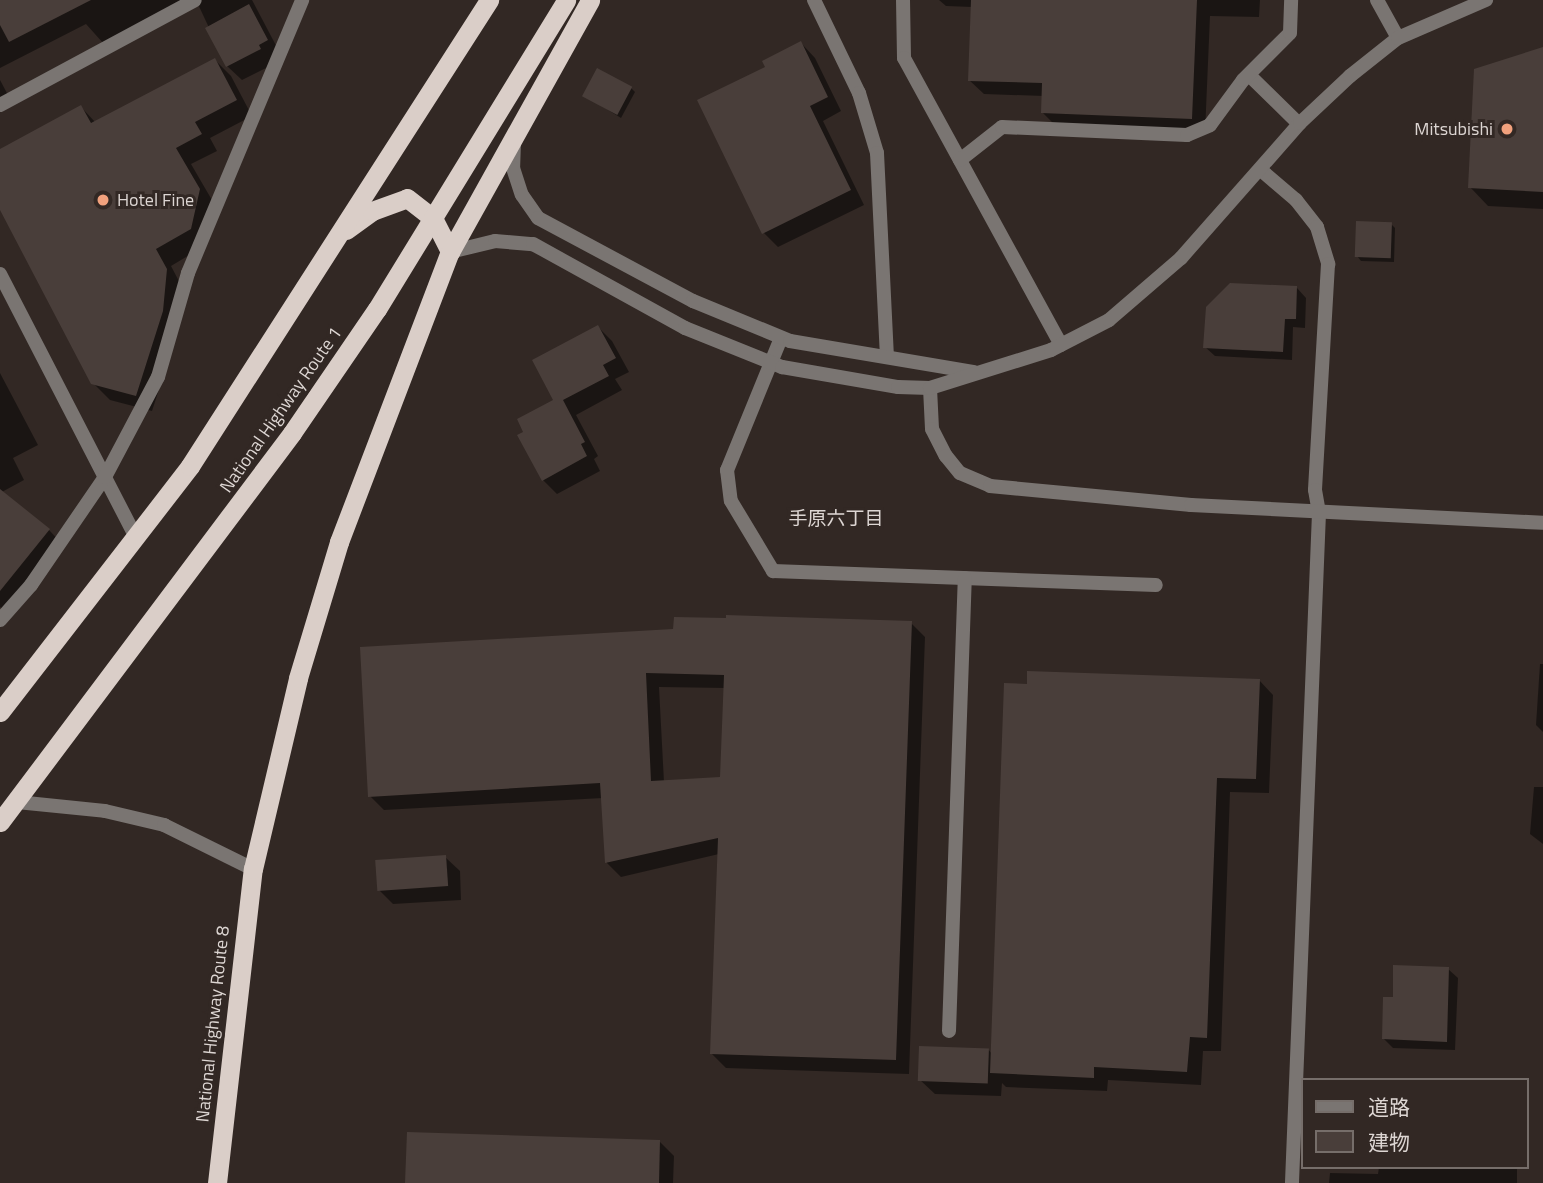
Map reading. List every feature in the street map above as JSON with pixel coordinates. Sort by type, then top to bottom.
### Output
[{"type":"highway","points":[[0,712],[190,466],[489,0]]},
{"type":"highway","name":"National Highway Route 1","points":[[0,822],[17,803],[292,433],[433,218],[566,0]]},
{"type":"highway","name":"National Highway Route 8","points":[[217,1183],[253,869],[298,678],[340,542],[450,252],[590,0]]},
{"type":"highway","points":[[337,237],[372,211],[407,198],[433,218],[450,252]]},
{"type":"street","points":[[0,105],[195,0]]},
{"type":"street","points":[[0,620],[31,585],[105,477],[158,377],[188,273],[302,0]]},
{"type":"street","points":[[814,0],[859,93],[877,153],[887,357]]},
{"type":"street","points":[[903,0],[904,58],[1060,345]]},
{"type":"street","points":[[960,160],[1002,127],[1187,135],[1210,125],[1249,75],[1290,33],[1291,0]]},
{"type":"street","points":[[1377,0],[1398,38]]},
{"type":"street","points":[[450,252],[495,241],[533,244],[685,328],[770,362],[840,379],[930,388],[1060,345],[1135,301],[1262,171],[1299,124],[1398,38],[1486,0]]},
{"type":"street","points":[[1249,75],[1299,124]]},
{"type":"street","points":[[515,134],[513,167],[522,195],[538,218],[693,301],[781,338],[974,372]]},
{"type":"street","points":[[1262,171],[1296,200],[1317,227],[1328,264],[1315,490],[1319,513],[1292,1183]]},
{"type":"street","points":[[0,274],[135,535]]},
{"type":"street","points":[[781,338],[727,470],[731,500],[773,571],[1156,585]]},
{"type":"street","points":[[930,388],[932,429],[946,456],[960,473],[990,486],[1319,513],[1543,523]]},
{"type":"street","points":[[950,1031],[965,578]]},
{"type":"street","points":[[17,803],[105,811],[164,825],[253,869]]},
{"type":"building","points":[[0,0],[91,0],[9,42],[0,25]]},
{"type":"building","points":[[971,0],[1197,0],[1192,119],[1041,113],[1042,83],[968,81]]},
{"type":"building","points":[[249,4],[268,40],[259,45],[261,49],[226,67],[205,28]]},
{"type":"building","points":[[801,41],[828,97],[810,106],[851,190],[762,234],[697,100],[765,67],[762,61]]},
{"type":"building","name":"Mitsubishi","points":[[1543,47],[1543,192],[1468,188],[1474,69]]},
{"type":"building","points":[[215,58],[237,100],[195,122],[202,134],[176,148],[200,189],[191,229],[156,249],[167,269],[163,311],[136,396],[91,384],[0,210],[0,149],[81,105],[91,123]]},
{"type":"building","points":[[597,68],[632,87],[617,115],[582,96]]},
{"type":"building","points":[[1356,221],[1392,222],[1391,258],[1355,257]]},
{"type":"building","points":[[1230,283],[1297,286],[1296,319],[1285,319],[1283,352],[1203,348],[1206,307]]},
{"type":"building","points":[[598,325],[616,358],[603,365],[609,376],[563,400],[585,442],[581,444],[587,456],[542,481],[517,435],[523,432],[517,419],[553,400],[532,360]]},
{"type":"building","points":[[0,489],[50,529],[0,591]]},
{"type":"building","points":[[726,615],[912,621],[896,1060],[710,1054],[718,838],[605,863],[600,783],[368,797],[360,647],[673,629],[674,617],[726,618]],"holes":[[[646,673],[724,675],[720,777],[651,781]]]},
{"type":"building","points":[[1027,671],[1260,679],[1256,779],[1217,778],[1207,1038],[1190,1037],[1187,1072],[1094,1067],[1094,1078],[990,1073],[1004,683],[1027,684]]},
{"type":"building","points":[[446,855],[448,886],[377,891],[375,860]]},
{"type":"building","points":[[1393,965],[1449,967],[1447,1042],[1382,1039],[1383,997],[1393,997]]},
{"type":"building","points":[[919,1046],[989,1048],[988,1083],[918,1081]]},
{"type":"building","points":[[407,1132],[660,1140],[659,1183],[405,1183]]},
{"type":"place","name":"Mitsubishi","points":[[1507,129]]},
{"type":"place","name":"Hotel Fine","points":[[103,200]]},
{"type":"district","name":"手原六丁目","points":[[836,518]]}]
